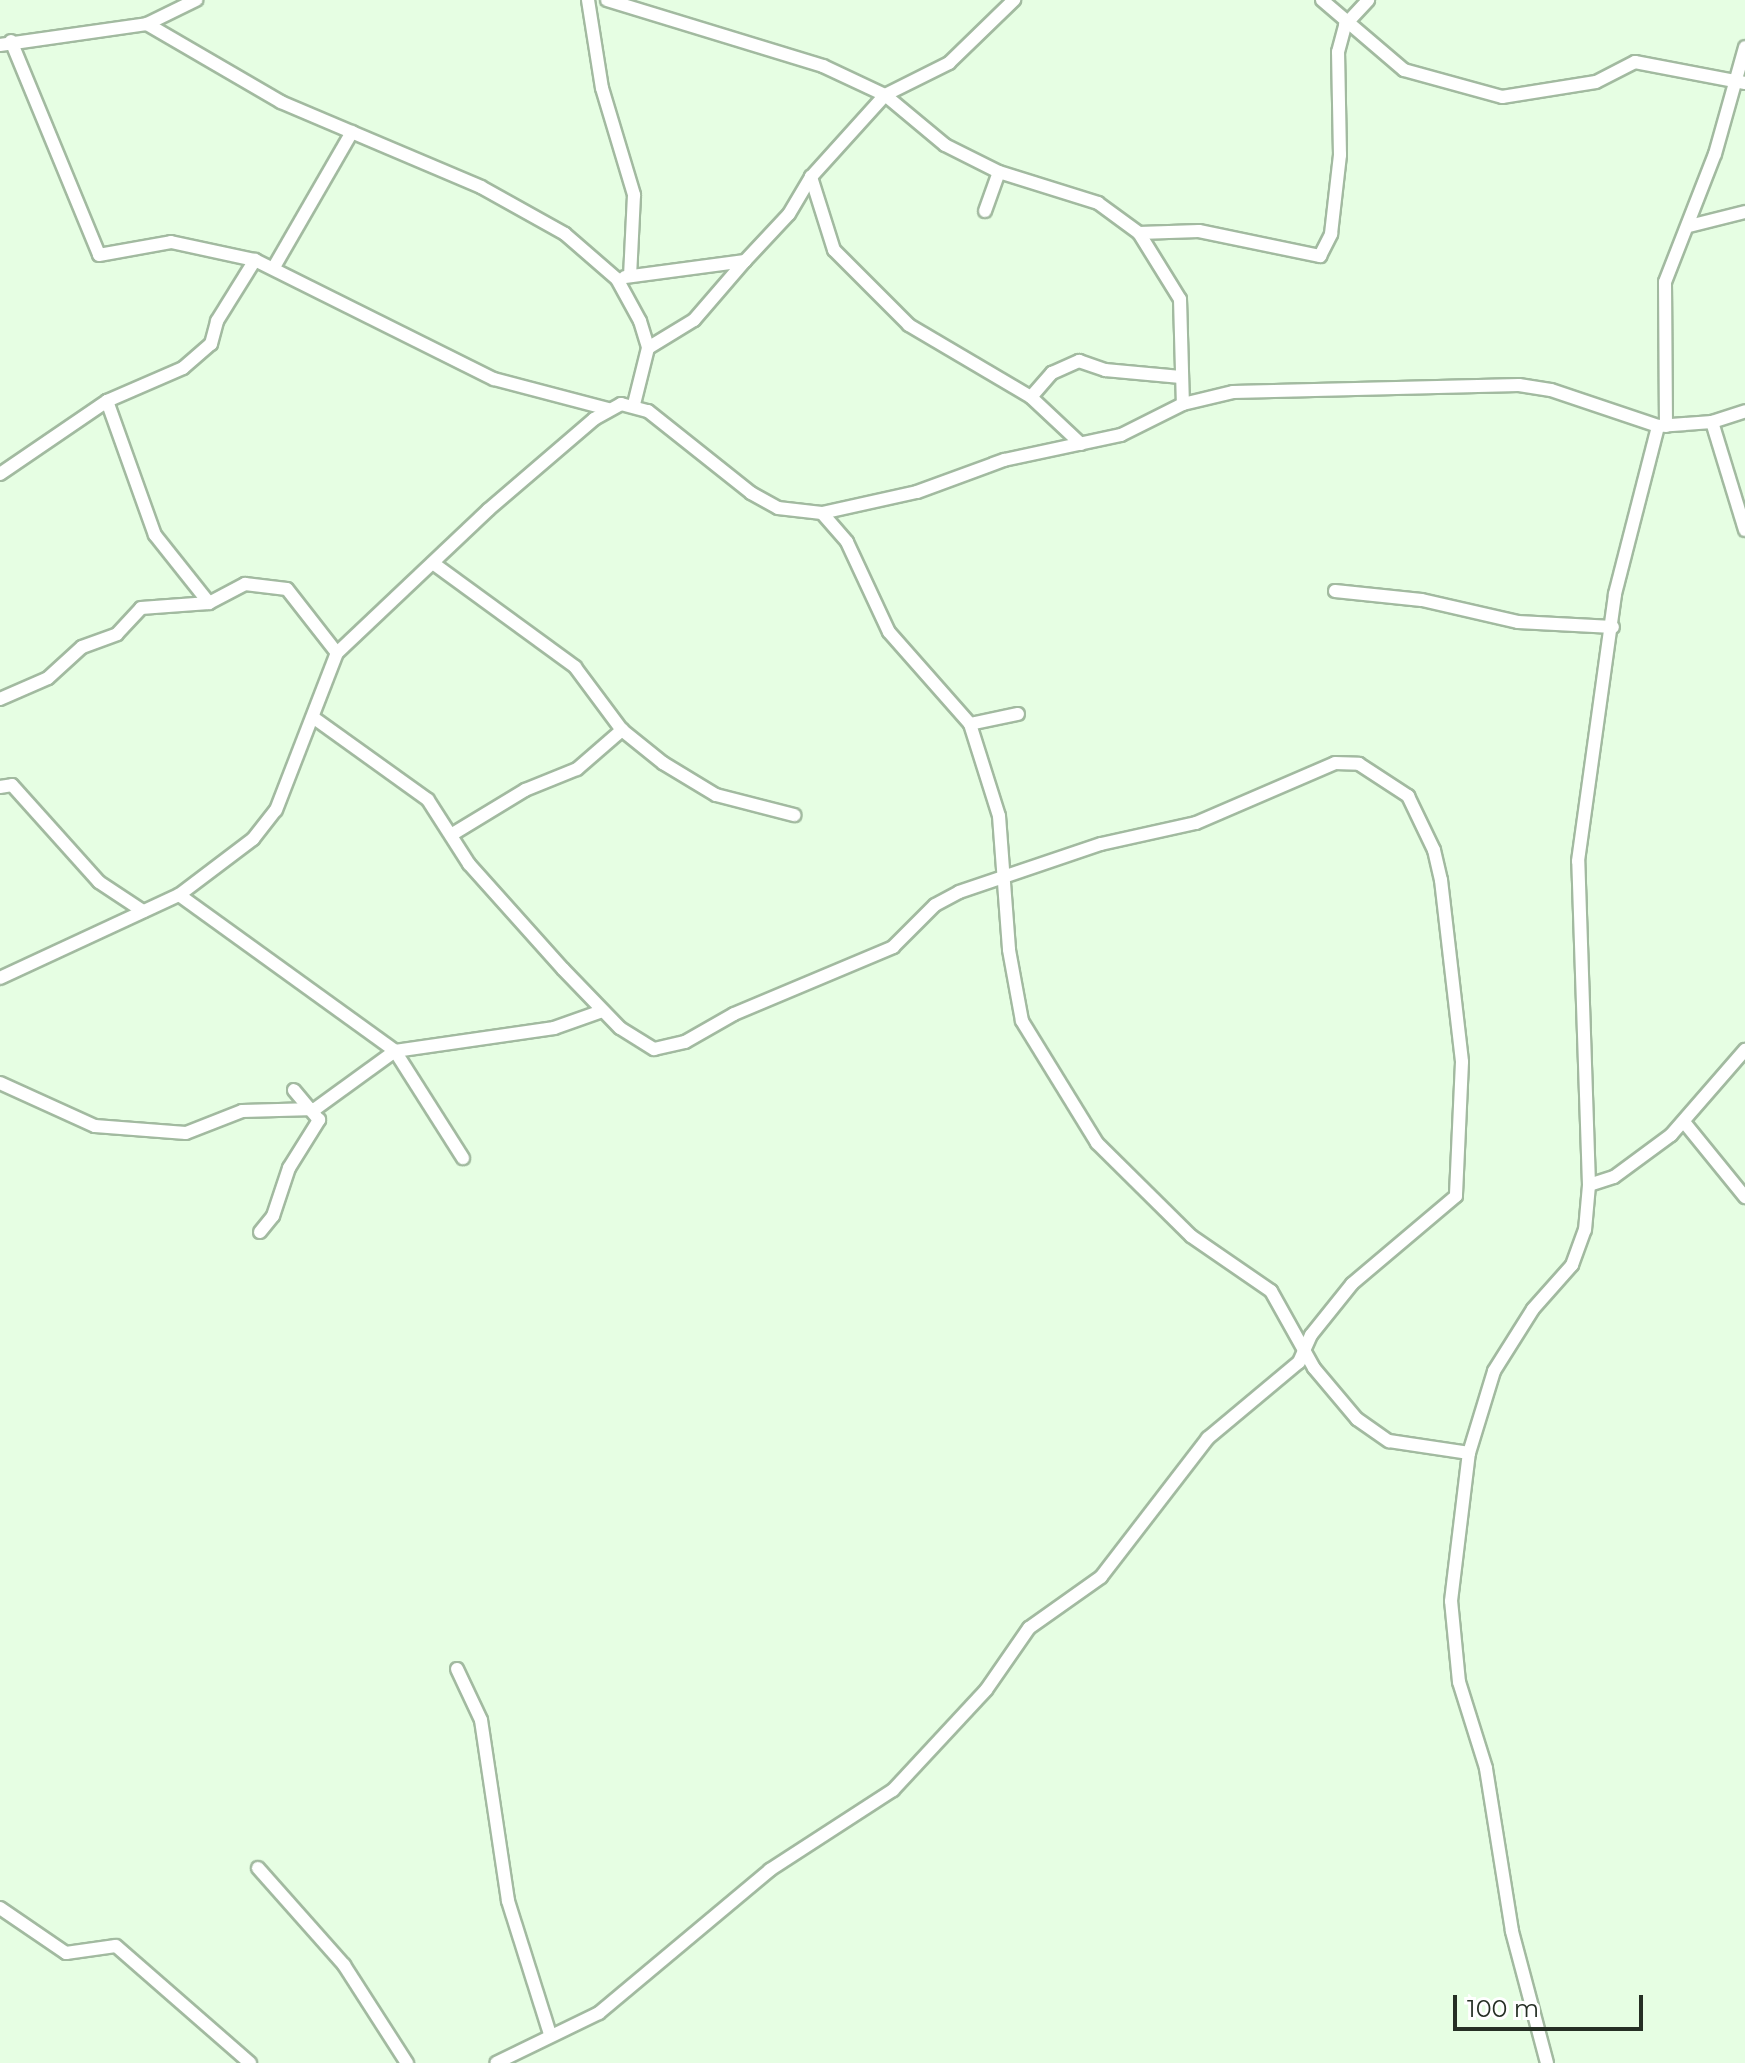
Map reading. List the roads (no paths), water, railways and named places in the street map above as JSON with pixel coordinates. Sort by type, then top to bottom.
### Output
[{"type":"street","points":[[196,0],[166,7],[147,24],[6,43],[99,255],[171,242],[274,267],[494,379],[608,409],[634,404],[751,493],[778,508],[822,513],[1131,432],[1183,404],[1274,387],[1519,385],[1551,390],[1662,426],[1712,422],[1745,411]]},
{"type":"street","points":[[588,0],[602,88],[634,195],[623,278],[648,348],[634,404]]},
{"type":"street","points":[[607,0],[841,72],[885,95],[945,145],[999,172],[1098,203],[1139,233],[1180,299],[1183,404]]},
{"type":"street","points":[[648,348],[694,320],[789,214],[811,177],[885,95],[949,63],[1014,0]]},
{"type":"street","points":[[1322,0],[1345,25],[1404,70],[1502,97],[1596,82],[1635,62],[1739,82]]},
{"type":"street","points":[[1139,233],[1199,231],[1320,256],[1336,198],[1336,68],[1345,25],[1368,0]]},
{"type":"street","points":[[147,24],[259,90],[537,217],[623,278],[745,261]]},
{"type":"street","points":[[1547,2063],[1512,1931],[1486,1768],[1453,1651],[1454,1561],[1469,1453],[1504,1351],[1580,1248],[1589,1185],[1575,896],[1615,594],[1662,426],[1665,282],[1689,226],[1739,82],[1745,47]]},
{"type":"street","points":[[274,267],[352,132]]},
{"type":"street","points":[[985,211],[999,172]]},
{"type":"street","points":[[811,177],[825,229],[846,266],[932,342],[1031,397],[1081,444]]},
{"type":"street","points":[[1689,226],[1745,212]]},
{"type":"street","points":[[0,474],[107,401],[178,372],[209,346],[217,321],[255,260]]},
{"type":"street","points":[[1031,397],[1052,373],[1079,361],[1105,370],[1181,377]]},
{"type":"street","points":[[107,401],[155,535],[209,603]]},
{"type":"street","points":[[0,978],[179,895],[262,829],[314,718],[337,653],[608,409]]},
{"type":"street","points":[[1712,422],[1745,530]]},
{"type":"street","points":[[822,513],[847,542],[889,632],[970,724],[999,816],[1007,875],[1009,950],[1022,1021],[1106,1154],[1191,1236],[1271,1291],[1332,1395],[1378,1435],[1469,1453]]},
{"type":"street","points":[[434,564],[575,667],[622,730],[699,787],[794,815]]},
{"type":"street","points":[[0,699],[48,678],[82,647],[117,634],[141,608],[209,603],[245,584],[283,586],[337,653]]},
{"type":"street","points":[[1335,591],[1422,600],[1510,621],[1613,627]]},
{"type":"street","points":[[970,724],[1018,714]]},
{"type":"street","points":[[314,718],[419,792],[469,864],[602,1011],[649,1047],[685,1042],[734,1014],[893,947],[946,898],[1007,875],[1196,823],[1335,763],[1372,770],[1408,796],[1434,850],[1441,880],[1462,1062],[1462,1178],[1443,1211],[1352,1284],[1278,1385],[1208,1438],[1094,1585],[1021,1636],[986,1690],[893,1790],[770,1870],[614,2002],[496,2063]]},
{"type":"street","points":[[451,835],[525,790],[577,769],[622,730]]},
{"type":"street","points":[[0,787],[12,785],[99,882],[143,911]]},
{"type":"street","points":[[179,895],[395,1051],[463,1158]]},
{"type":"street","points":[[0,1083],[95,1126],[151,1133],[186,1133],[249,1110],[315,1109],[395,1051],[554,1028],[602,1011]]},
{"type":"street","points":[[1589,1185],[1614,1177],[1684,1122],[1745,1050]]},
{"type":"street","points":[[260,1232],[273,1216],[289,1168],[312,1140],[319,1120],[315,1109],[294,1090]]},
{"type":"street","points":[[1684,1122],[1745,1197]]},
{"type":"street","points":[[457,1669],[481,1720],[508,1901],[550,2034]]},
{"type":"street","points":[[258,1868],[344,1965],[407,2063]]},
{"type":"street","points":[[0,1908],[66,1953],[116,1946],[250,2063]]}]
